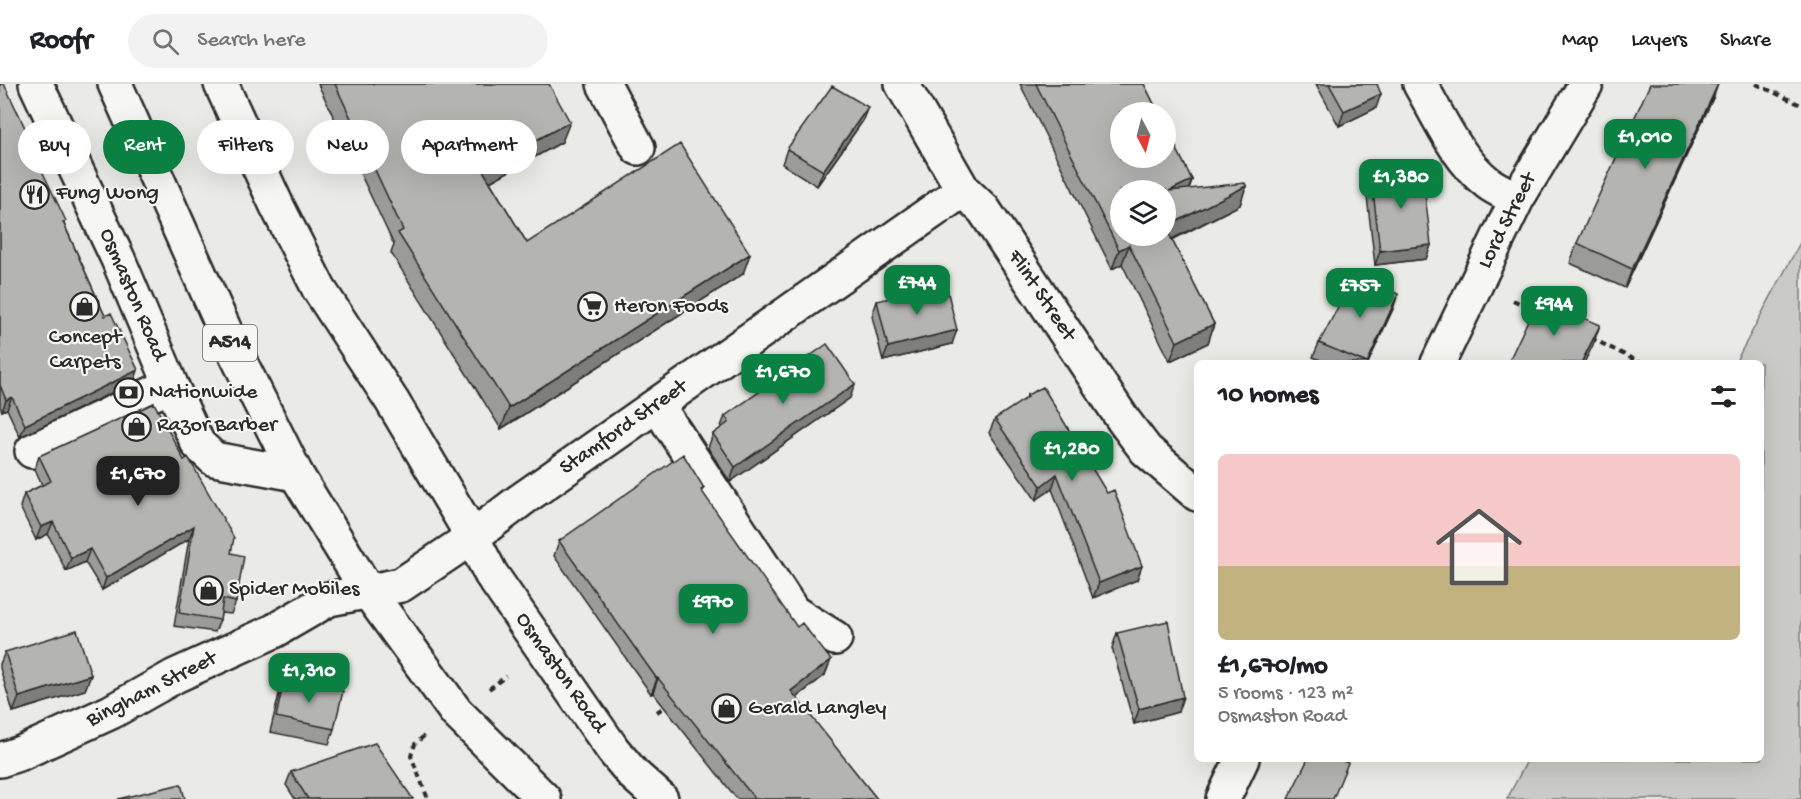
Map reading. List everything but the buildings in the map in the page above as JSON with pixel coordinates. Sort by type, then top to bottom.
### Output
[{"type":"street","name":"Osmaston Road","points":[[36,84],[118,259],[198,444],[214,459],[296,474]]},
{"type":"street","name":"A514","points":[[115,84],[229,340],[296,474],[368,590],[456,712],[544,799]]},
{"type":"street","name":"Osmaston Road","points":[[221,84],[277,206],[320,289],[392,401],[498,584],[613,750],[633,774],[661,799]]},
{"type":"street","points":[[604,84],[638,148]]},
{"type":"street","name":"Flint Street","points":[[902,84],[963,190],[984,210],[1124,421],[1146,450],[1194,491]]},
{"type":"street","points":[[1420,84],[1471,166],[1489,184],[1517,199]]},
{"type":"street","name":"Lord Street","points":[[1439,360],[1517,199],[1586,84]]},
{"type":"street","name":"Stamford Street","points":[[368,590],[401,585],[471,538],[521,500],[963,190]]},
{"type":"street","points":[[32,451],[171,385]]},
{"type":"street","points":[[657,405],[793,612],[835,638]]},
{"type":"street","name":"Bingham Street","points":[[0,760],[21,753],[102,716],[176,676],[274,631],[329,599],[368,590]]},
{"type":"street","points":[[1223,799],[1241,762]]},
{"type":"path","points":[[1756,84],[1801,105]]},
{"type":"path","points":[[1480,276],[1512,299],[1545,315]]},
{"type":"path","points":[[1588,336],[1635,360]]},
{"type":"path","points":[[481,695],[506,676]]},
{"type":"path","points":[[657,712],[672,700]]},
{"type":"path","points":[[428,799],[411,756],[415,744],[430,731]]},
{"type":"shaded area","points":[[1801,241],[1801,799],[1507,799],[1526,762],[1764,762],[1764,360],[1737,360]]},
{"type":"place","name":"Fung Wong","points":[[35,194]]},
{"type":"place","name":"Concept Carpets","points":[[85,306]]},
{"type":"place","name":"Heron Foods","points":[[593,307]]},
{"type":"place","name":"Nationwide","points":[[128,393]]},
{"type":"place","name":"Razor Barber","points":[[136,426]]},
{"type":"place","name":"Spider Mobiles","points":[[208,590]]},
{"type":"place","name":"Gerald Langley","points":[[727,709]]}]
